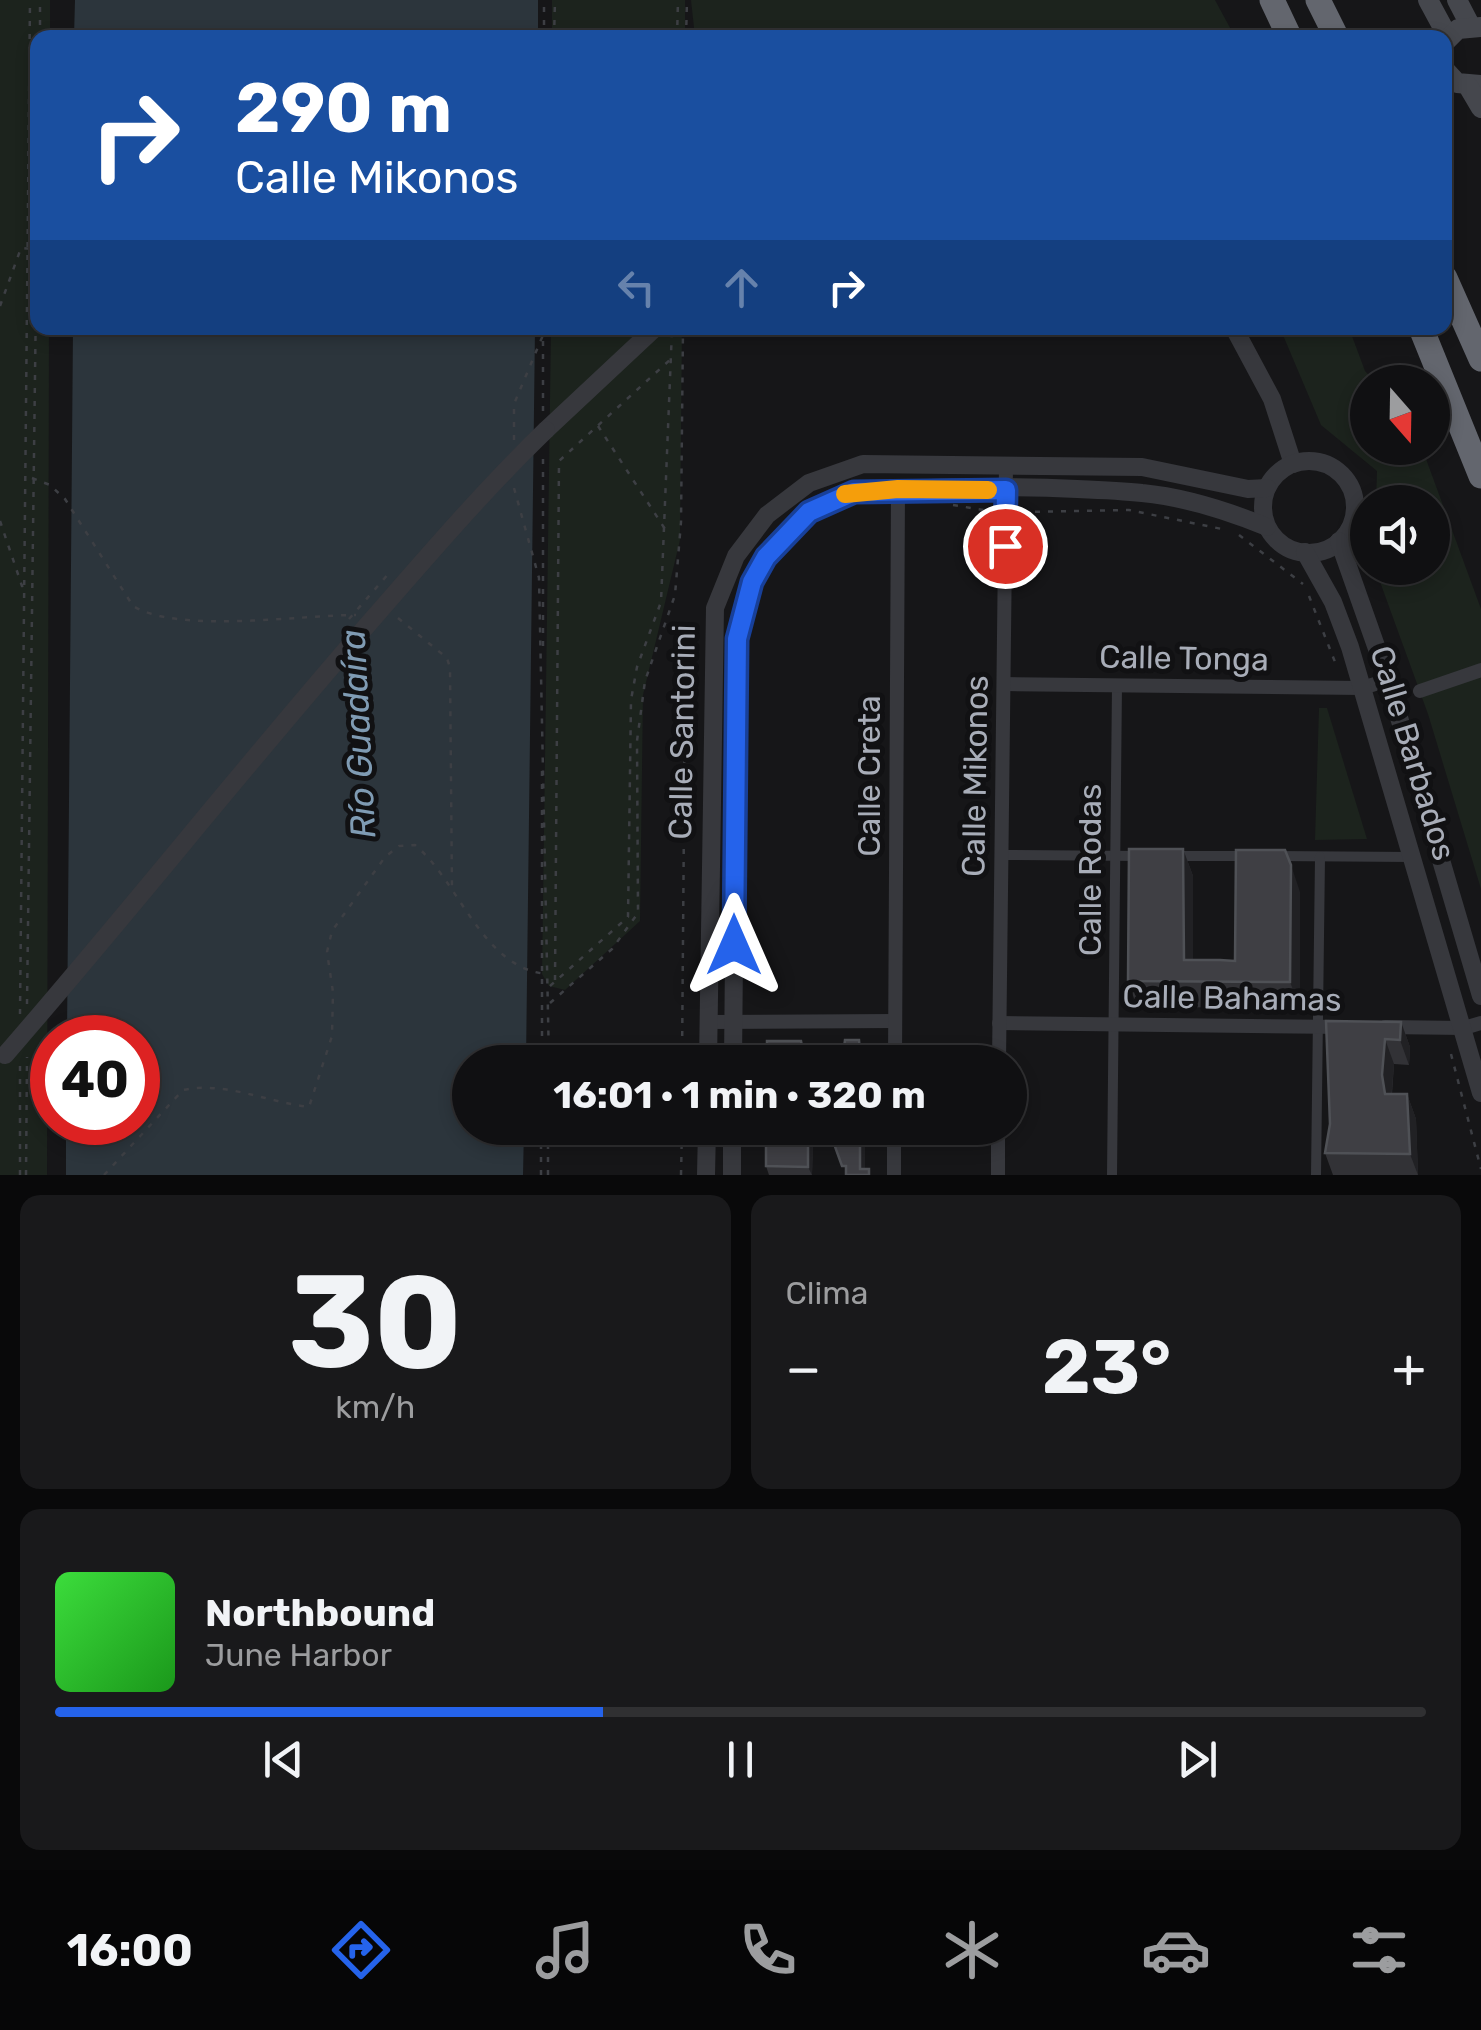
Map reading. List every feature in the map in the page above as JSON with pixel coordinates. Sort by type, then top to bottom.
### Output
[{"type":"highway","points":[[1272,0],[1286,30]]},
{"type":"highway","points":[[1318,0],[1333,30]]},
{"type":"highway","points":[[1452,294],[1481,359]]},
{"type":"highway","points":[[1424,335],[1481,476]]},
{"type":"main road","points":[[1428,0],[1442,30]]},
{"type":"main road","points":[[1452,37],[1476,26],[1458,0]]},
{"type":"main road","points":[[1452,74],[1474,86],[1481,108]]},
{"type":"street","points":[[2,1058],[118,926],[308,693],[544,424],[647,335]]},
{"type":"street","points":[[1238,335],[1272,399],[1292,464]]},
{"type":"street","name":"Calle Santorini","points":[[708,1045],[712,660],[716,608],[736,556],[767,515],[830,473],[863,464],[1142,467],[1248,489],[1267,488]]},
{"type":"street","points":[[1292,464],[1324,464],[1348,484],[1354,514],[1339,541],[1326,550],[1305,552],[1285,547],[1267,526],[1263,513],[1267,488],[1279,472],[1292,464]]},
{"type":"street","name":"Calle Mikonos","points":[[999,1045],[1006,465]]},
{"type":"street","name":"Calle Santorini","points":[[733,1045],[737,639],[742,608],[766,557],[809,512],[854,492],[898,489],[1143,492],[1234,513],[1267,526]]},
{"type":"street","name":"Calle Creta","points":[[894,1045],[898,489]]},
{"type":"street","name":"Calle Barbados","points":[[1339,541],[1388,680],[1481,996]]},
{"type":"street","name":"Calle Barbados","points":[[1305,552],[1333,602],[1353,688],[1472,1026],[1481,1093]]},
{"type":"street","points":[[1420,691],[1481,670]]},
{"type":"street","name":"Calle Tonga","points":[[1004,684],[1353,688],[1388,680]]},
{"type":"street","name":"Calle Rodas","points":[[1112,1175],[1117,685]]},
{"type":"street","points":[[1001,855],[1413,857]]},
{"type":"street","points":[[1316,1175],[1320,856]]},
{"type":"street","points":[[708,1022],[895,1021]]},
{"type":"street","name":"Calle Bahamas","points":[[1000,1023],[1354,1027]]},
{"type":"street","name":"Calle Bahamas","points":[[1372,1027],[1472,1026]]},
{"type":"street","points":[[706,1175],[707,1145]]},
{"type":"street","points":[[732,1145],[732,1175]]},
{"type":"street","points":[[894,1145],[894,1175]]},
{"type":"street","points":[[998,1145],[998,1175]]},
{"type":"path","points":[[20,1024],[30,0]]},
{"type":"path","points":[[40,0],[40,30]]},
{"type":"path","points":[[544,0],[544,30]]},
{"type":"path","points":[[554,30],[555,0]]},
{"type":"path","points":[[677,30],[678,0]]},
{"type":"path","points":[[686,0],[686,30]]},
{"type":"path","points":[[0,306],[21,248],[30,248]]},
{"type":"path","points":[[27,1018],[33,335]]},
{"type":"path","points":[[514,442],[514,404],[542,335]]},
{"type":"path","points":[[544,424],[545,335]]},
{"type":"path","points":[[550,986],[628,917],[631,700],[637,667],[661,602],[672,335]]},
{"type":"path","points":[[549,1004],[612,949],[638,913],[637,741],[645,680],[675,594],[681,522],[684,335]]},
{"type":"path","points":[[555,981],[559,462],[673,357]]},
{"type":"path","points":[[597,424],[666,530]]},
{"type":"path","points":[[542,1045],[543,459]]},
{"type":"path","points":[[31,478],[50,485],[65,499],[133,606],[149,616],[242,619],[358,615]]},
{"type":"path","points":[[514,480],[514,498],[539,578],[550,974],[548,1045]]},
{"type":"path","points":[[952,489],[952,504],[959,508],[1006,512],[1129,510],[1242,537],[1302,582],[1353,688]]},
{"type":"path","points":[[0,521],[22,586]]},
{"type":"path","points":[[22,586],[29,585]]},
{"type":"path","points":[[387,614],[447,658],[450,668],[452,891]]},
{"type":"path","points":[[682,1045],[685,694],[702,667]]},
{"type":"path","points":[[104,1175],[183,1090],[224,1088],[265,1102],[308,1108],[332,1036],[333,992],[327,952],[332,931],[385,857],[399,846],[415,845],[430,858],[452,891],[508,957],[529,972],[550,974]]},
{"type":"path","points":[[1444,1028],[1481,1168]]},
{"type":"path","points":[[20,1043],[20,1175]]},
{"type":"path","points":[[26,1175],[27,1057]]},
{"type":"path","points":[[541,1145],[541,1175]]},
{"type":"path","points":[[548,1145],[548,1175]]},
{"type":"path","points":[[681,1175],[682,1145]]},
{"type":"shaded area","points":[[0,0],[50,0],[50,30],[30,30],[30,335],[49,335],[47,1015],[30,1015],[30,1145],[47,1145],[47,1175],[0,1175]]},
{"type":"shaded area","points":[[552,0],[685,0],[685,30],[552,30]]},
{"type":"shaded area","points":[[691,0],[1215,0],[1231,30],[694,30]]},
{"type":"shaded area","points":[[551,335],[682,335],[680,540],[643,695],[640,921],[565,990],[549,986],[542,974]]},
{"type":"shaded area","points":[[1283,335],[1352,335],[1363,365],[1350,365],[1350,449],[1321,425]]},
{"type":"shaded area","points":[[1370,465],[1428,465],[1436,485],[1377,485],[1377,471]]},
{"type":"shaded area","points":[[1450,524],[1481,609],[1481,889],[1428,714],[1381,585],[1450,585]]},
{"type":"shaded area","points":[[1319,708],[1327,708],[1367,839],[1315,840]]},
{"type":"water","points":[[75,0],[538,0],[538,30],[74,30]]},
{"type":"water","name":"Río Guadaíra","points":[[73,335],[535,335],[526,1045],[452,1045],[452,1145],[524,1145],[523,1175],[66,1175],[66,1145],[160,1145],[160,1015],[67,1015]]},
{"type":"building","points":[[1129,849],[1183,849],[1184,960],[1235,961],[1236,850],[1285,850],[1291,865],[1290,982],[1128,981]]},
{"type":"building","points":[[1326,1021],[1401,1022],[1400,1040],[1385,1039],[1382,1075],[1385,1094],[1407,1094],[1410,1154],[1325,1153],[1330,1124]]},
{"type":"building","points":[[845,1040],[859,1040],[859,1045],[844,1045]]},
{"type":"building","points":[[767,1041],[801,1041],[802,1045],[767,1045]]},
{"type":"building","points":[[766,1145],[808,1145],[808,1167],[766,1166]]},
{"type":"building","points":[[834,1145],[860,1145],[860,1169],[869,1169],[869,1175],[846,1175],[846,1166],[842,1166]]},
{"type":"slow traffic","points":[[845,494],[898,489],[988,490]]},
{"type":"route","points":[[734,945],[737,639],[742,608],[766,557],[809,512],[834,498],[868,490],[1006,490],[1005,546]]}]
